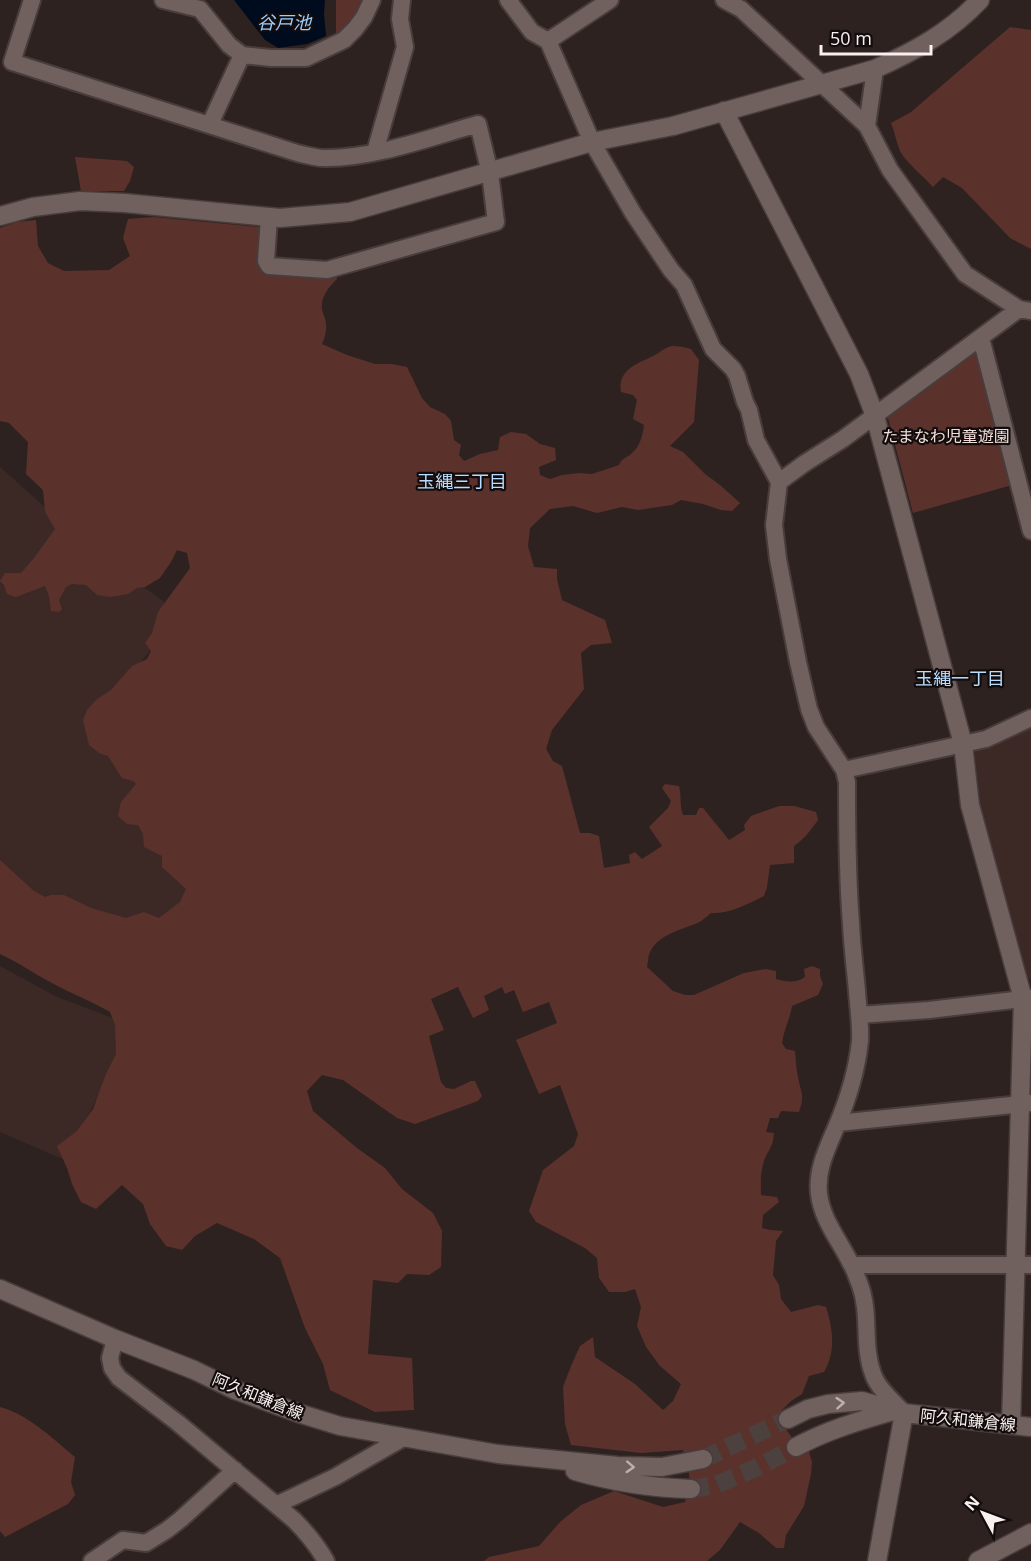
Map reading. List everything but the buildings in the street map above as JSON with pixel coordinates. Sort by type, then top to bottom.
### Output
[{"type":"street","points":[[32,0],[12,62],[297,153],[323,158],[353,156],[478,124],[490,172],[495,222],[327,270],[269,266],[266,261],[269,217]]},
{"type":"street","points":[[163,0],[205,4],[229,45],[242,55],[272,58],[306,58],[344,40],[364,17],[372,0]]},
{"type":"street","points":[[375,152],[405,47],[400,20],[402,0]]},
{"type":"street","points":[[508,0],[532,32],[548,41],[592,142],[633,213],[671,270],[684,285],[713,349],[737,376],[749,410],[756,440],[779,482],[774,525],[778,559],[798,662],[809,709],[816,727],[843,770],[847,782],[848,880],[860,1040],[855,1068],[818,1180],[819,1196],[830,1227],[852,1265],[861,1287],[866,1308],[866,1341],[873,1376],[899,1412],[877,1561]]},
{"type":"street","points":[[548,41],[610,0]]},
{"type":"street","points":[[723,0],[747,5],[822,85],[867,126],[890,170],[965,274],[1025,310],[981,338],[843,439],[779,482]]},
{"type":"street","points":[[0,216],[33,207],[80,201],[125,202],[280,218],[350,212],[592,142],[673,126],[875,69],[933,40],[968,13],[980,0]]},
{"type":"street","points":[[210,124],[242,55]]},
{"type":"street","points":[[867,126],[875,69]]},
{"type":"street","points":[[724,111],[859,374],[875,416],[963,744],[970,805],[1027,999],[1023,1266],[1011,1425]]},
{"type":"street","points":[[981,338],[1031,531]]},
{"type":"street","points":[[843,770],[986,739],[1031,718]]},
{"type":"street","points":[[859,1015],[1027,999]]},
{"type":"street","points":[[838,1123],[1025,1103]]},
{"type":"street","points":[[852,1265],[1023,1266]]},
{"type":"street","name":"阿久和鎌倉線","points":[[0,1289],[235,1389],[340,1426],[530,1458],[639,1467],[662,1467],[703,1459]]},
{"type":"street","points":[[115,1339],[110,1358],[112,1368],[119,1378],[178,1423],[276,1505],[311,1537],[326,1561]]},
{"type":"street","name":"阿久和鎌倉線","points":[[788,1419],[808,1409],[828,1404],[862,1401],[899,1412],[1031,1427]]},
{"type":"street","name":"阿久和鎌倉線","points":[[796,1447],[819,1434],[844,1425],[899,1412]]},
{"type":"street","points":[[276,1505],[336,1477],[403,1438]]},
{"type":"street","name":"阿久和鎌倉線","points":[[530,1458],[605,1479],[691,1489]]},
{"type":"street","points":[[92,1561],[123,1540],[146,1543],[167,1530],[235,1470]]},
{"type":"street","points":[[978,1561],[1031,1533]]},
{"type":"shaded area","points":[[0,467],[95,552],[181,614],[90,722],[201,823],[193,892],[150,943],[81,939],[0,865]]},
{"type":"shaded area","points":[[1031,727],[1031,978],[1028,980],[981,811],[974,748]]},
{"type":"shaded area","points":[[0,966],[57,997],[126,1023],[126,1042],[65,1160],[0,1132]]},
{"type":"green space","points":[[336,0],[366,0],[357,19],[336,39]]},
{"type":"green space","points":[[1010,27],[1031,30],[1031,249],[1010,238],[962,188],[943,177],[933,187],[902,155],[891,123],[911,112]]},
{"type":"green space","points":[[75,157],[127,161],[134,167],[130,181],[124,191],[81,191]]},
{"type":"green space","points":[[153,217],[260,227],[261,260],[335,273],[337,279],[328,289],[322,301],[326,326],[322,344],[375,364],[407,367],[422,398],[430,407],[445,414],[451,421],[454,440],[461,445],[459,455],[464,461],[498,450],[500,437],[511,432],[526,434],[540,444],[555,448],[556,460],[539,467],[540,475],[550,479],[562,475],[592,474],[619,465],[638,447],[644,425],[633,419],[637,400],[633,395],[621,392],[622,379],[625,374],[634,366],[672,346],[691,349],[699,360],[694,422],[670,446],[683,452],[740,503],[732,511],[681,500],[672,505],[638,510],[622,507],[597,513],[573,506],[550,509],[530,528],[528,546],[534,567],[557,569],[562,600],[605,620],[612,643],[591,645],[581,653],[584,689],[552,730],[546,749],[553,761],[562,766],[580,833],[599,836],[604,868],[630,863],[629,855],[635,852],[642,859],[662,846],[649,827],[668,808],[671,801],[662,788],[665,784],[679,786],[683,815],[696,815],[699,808],[703,808],[729,840],[745,830],[744,825],[751,816],[779,806],[794,806],[816,812],[818,820],[794,846],[794,863],[770,865],[764,896],[732,910],[711,913],[697,923],[664,937],[650,952],[647,967],[673,991],[685,995],[694,995],[744,973],[766,969],[776,971],[776,979],[791,981],[805,977],[804,969],[812,966],[820,969],[823,984],[818,995],[792,1006],[782,1043],[786,1049],[795,1051],[802,1094],[801,1106],[799,1112],[781,1111],[778,1118],[770,1118],[766,1132],[774,1133],[761,1176],[761,1195],[777,1197],[779,1202],[763,1215],[762,1228],[783,1231],[776,1241],[773,1275],[779,1285],[781,1299],[791,1312],[818,1305],[826,1307],[832,1340],[828,1364],[824,1372],[809,1376],[802,1394],[781,1411],[785,1428],[793,1439],[809,1452],[812,1462],[804,1506],[786,1535],[784,1548],[776,1548],[759,1533],[740,1522],[720,1550],[707,1561],[484,1561],[489,1557],[539,1546],[560,1522],[581,1505],[614,1491],[663,1507],[685,1502],[689,1488],[688,1470],[683,1450],[641,1453],[571,1445],[565,1424],[563,1387],[580,1346],[593,1337],[595,1357],[635,1384],[663,1410],[673,1401],[681,1384],[660,1366],[646,1347],[637,1326],[641,1307],[635,1289],[625,1292],[609,1292],[599,1278],[597,1258],[585,1248],[536,1222],[529,1211],[543,1170],[574,1146],[578,1134],[560,1085],[539,1094],[516,1040],[557,1023],[549,1002],[523,1012],[514,990],[505,994],[502,987],[484,996],[489,1010],[473,1018],[458,987],[431,999],[444,1030],[429,1036],[441,1082],[446,1088],[454,1089],[475,1081],[482,1096],[478,1101],[415,1124],[397,1118],[343,1080],[322,1075],[307,1091],[313,1111],[385,1168],[402,1189],[433,1213],[442,1231],[441,1267],[429,1275],[407,1274],[398,1283],[373,1280],[368,1354],[412,1358],[414,1410],[375,1412],[330,1390],[323,1364],[305,1328],[280,1258],[254,1239],[217,1223],[195,1236],[182,1250],[166,1246],[150,1224],[143,1204],[122,1185],[96,1209],[81,1202],[72,1184],[57,1146],[77,1131],[93,1109],[116,1054],[115,1025],[110,1012],[0,954],[0,860],[34,891],[45,897],[64,895],[91,908],[126,918],[144,912],[159,918],[180,902],[186,889],[162,867],[162,856],[144,847],[143,834],[138,825],[127,824],[118,816],[121,802],[136,784],[122,778],[108,756],[99,753],[89,745],[83,720],[87,710],[97,699],[111,690],[132,666],[147,659],[151,651],[145,643],[152,633],[158,612],[190,568],[187,553],[177,550],[160,578],[128,594],[110,597],[97,595],[86,585],[72,584],[66,587],[59,600],[62,609],[59,612],[51,611],[45,586],[16,597],[7,594],[0,581],[5,573],[21,573],[55,529],[45,512],[43,490],[26,474],[28,442],[9,423],[0,421],[0,228],[17,222],[36,220],[38,246],[48,263],[64,271],[109,270],[130,256],[123,238],[128,219]]},
{"type":"green space","name":"たまなわ児童遊園","points":[[973,351],[978,353],[1012,485],[913,513],[888,418],[890,409]]},
{"type":"green space","points":[[0,1407],[30,1421],[75,1457],[71,1482],[75,1495],[68,1504],[5,1537],[0,1531]]},
{"type":"water","name":"谷戸池","points":[[234,0],[325,0],[326,36],[307,44],[278,48],[265,40]]},
{"type":"tunnel","points":[[703,1459],[788,1419]]},
{"type":"tunnel","points":[[691,1489],[716,1485],[796,1447]]},
{"type":"district","name":"玉縄三丁目","points":[[462,482]]},
{"type":"district","name":"玉縄一丁目","points":[[960,679]]}]
